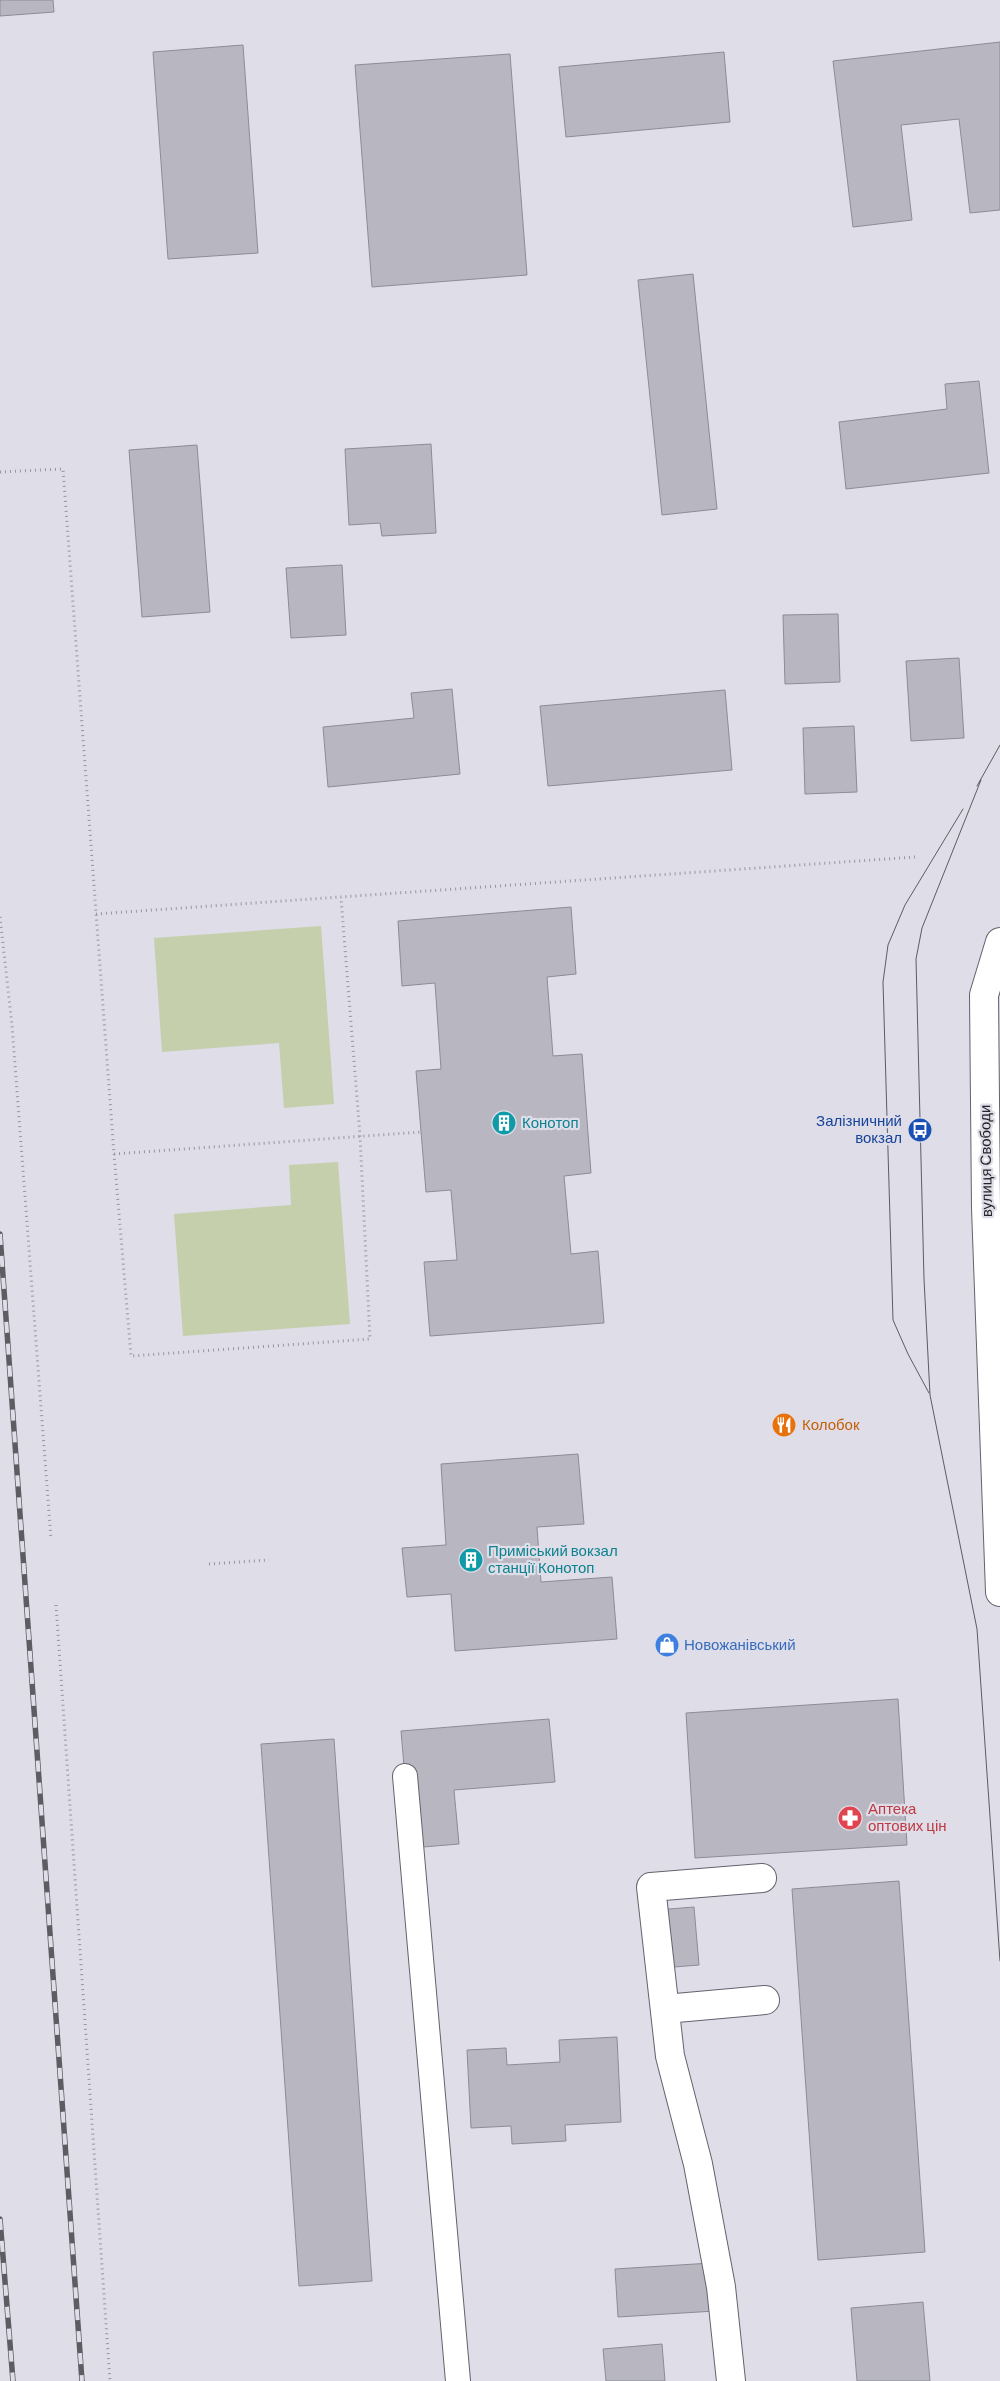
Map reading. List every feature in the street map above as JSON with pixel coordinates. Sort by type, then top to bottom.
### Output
[{"type":"street","name":"вулиця Свободи","points":[[1000,942],[984,995],[986,1208],[1000,1592]]},
{"type":"street","points":[[731,2381],[721,2287],[698,2164],[670,2056],[651,1887],[762,1878]]},
{"type":"street","points":[[665,2009],[765,2000]]},
{"type":"lane","points":[[405,1776],[458,2381]]},
{"type":"path","points":[[0,472],[63,469],[114,1154],[131,1356],[370,1339],[360,1136],[341,898]]},
{"type":"path","points":[[96,914],[915,857]]},
{"type":"path","points":[[0,917],[12,1025],[51,1539]]},
{"type":"path","points":[[114,1154],[421,1132]]},
{"type":"path","points":[[209,1564],[269,1560]]},
{"type":"path","points":[[56,1605],[110,2381]]},
{"type":"green space","points":[[321,926],[334,1104],[284,1108],[279,1043],[162,1052],[154,938]]},
{"type":"green space","points":[[338,1162],[350,1324],[183,1336],[174,1214],[291,1205],[289,1165]]},
{"type":"building","points":[[0,0],[53,0],[54,12],[0,16]]},
{"type":"building","points":[[1000,42],[1000,210],[970,213],[959,119],[901,125],[912,220],[853,227],[833,61]]},
{"type":"building","points":[[243,45],[258,253],[168,259],[153,52]]},
{"type":"building","points":[[724,52],[730,122],[566,137],[559,67]]},
{"type":"building","points":[[510,54],[527,275],[372,287],[355,65]]},
{"type":"building","points":[[693,274],[717,509],[662,515],[638,280]]},
{"type":"building","points":[[979,381],[989,473],[846,489],[839,422],[947,409],[945,384]]},
{"type":"building","points":[[431,444],[436,533],[382,536],[380,523],[349,525],[345,449]]},
{"type":"building","points":[[197,445],[210,612],[142,617],[129,450]]},
{"type":"building","points":[[342,565],[346,635],[291,638],[286,568]]},
{"type":"building","points":[[838,614],[840,682],[785,684],[783,615]]},
{"type":"building","points":[[959,658],[964,738],[911,741],[906,661]]},
{"type":"building","points":[[452,689],[460,774],[328,787],[323,727],[414,718],[411,693]]},
{"type":"building","points":[[725,690],[732,770],[548,786],[540,706]]},
{"type":"building","points":[[854,726],[857,792],[805,794],[803,728]]},
{"type":"building","name":"Конотоп","points":[[571,907],[576,974],[547,977],[553,1056],[582,1054],[591,1173],[564,1176],[571,1254],[598,1251],[604,1323],[430,1336],[424,1262],[457,1260],[451,1190],[426,1192],[416,1071],[441,1069],[435,983],[402,986],[398,921]]},
{"type":"building","name":"Приміський вокзал станції Конотоп","points":[[578,1454],[584,1524],[537,1527],[541,1582],[612,1577],[617,1639],[455,1651],[451,1594],[407,1597],[402,1548],[446,1545],[441,1464]]},
{"type":"building","points":[[898,1699],[907,1845],[695,1858],[686,1713]]},
{"type":"building","points":[[549,1719],[555,1782],[454,1790],[459,1844],[411,1848],[401,1731]]},
{"type":"building","points":[[334,1739],[372,2281],[299,2286],[261,1744]]},
{"type":"building","points":[[899,1881],[925,2252],[818,2260],[792,1889]]},
{"type":"building","points":[[694,1907],[699,1965],[662,1968],[657,1910]]},
{"type":"building","points":[[617,2037],[621,2122],[565,2125],[566,2141],[512,2144],[511,2126],[471,2128],[467,2050],[506,2048],[507,2065],[560,2062],[559,2040]]},
{"type":"building","points":[[711,2263],[715,2311],[618,2317],[615,2269]]},
{"type":"building","points":[[923,2302],[930,2381],[857,2381],[851,2308]]},
{"type":"building","points":[[662,2344],[665,2381],[606,2381],[603,2349]]},
{"type":"tram line","points":[[977,786],[1000,745]]},
{"type":"tram line","points":[[981,780],[922,928],[916,959],[924,1279],[930,1395],[977,1629],[1000,1961]]},
{"type":"tram line","points":[[929,1393],[908,1354],[893,1320],[883,982],[888,945],[905,905],[963,809]]},
{"type":"railway","points":[[0,1234],[82,2381]]},
{"type":"railway","points":[[0,2219],[13,2381]]},
{"type":"place","name":"Конотоп","points":[[504,1123]]},
{"type":"place","name":"Залізничний вокзал","points":[[920,1130]]},
{"type":"place","name":"Колобок","points":[[784,1425]]},
{"type":"place","name":"Приміський вокзал станції Конотоп","points":[[471,1560]]},
{"type":"place","name":"Новожанівський","points":[[667,1645]]},
{"type":"place","name":"Аптека оптових цін","points":[[850,1818]]}]
